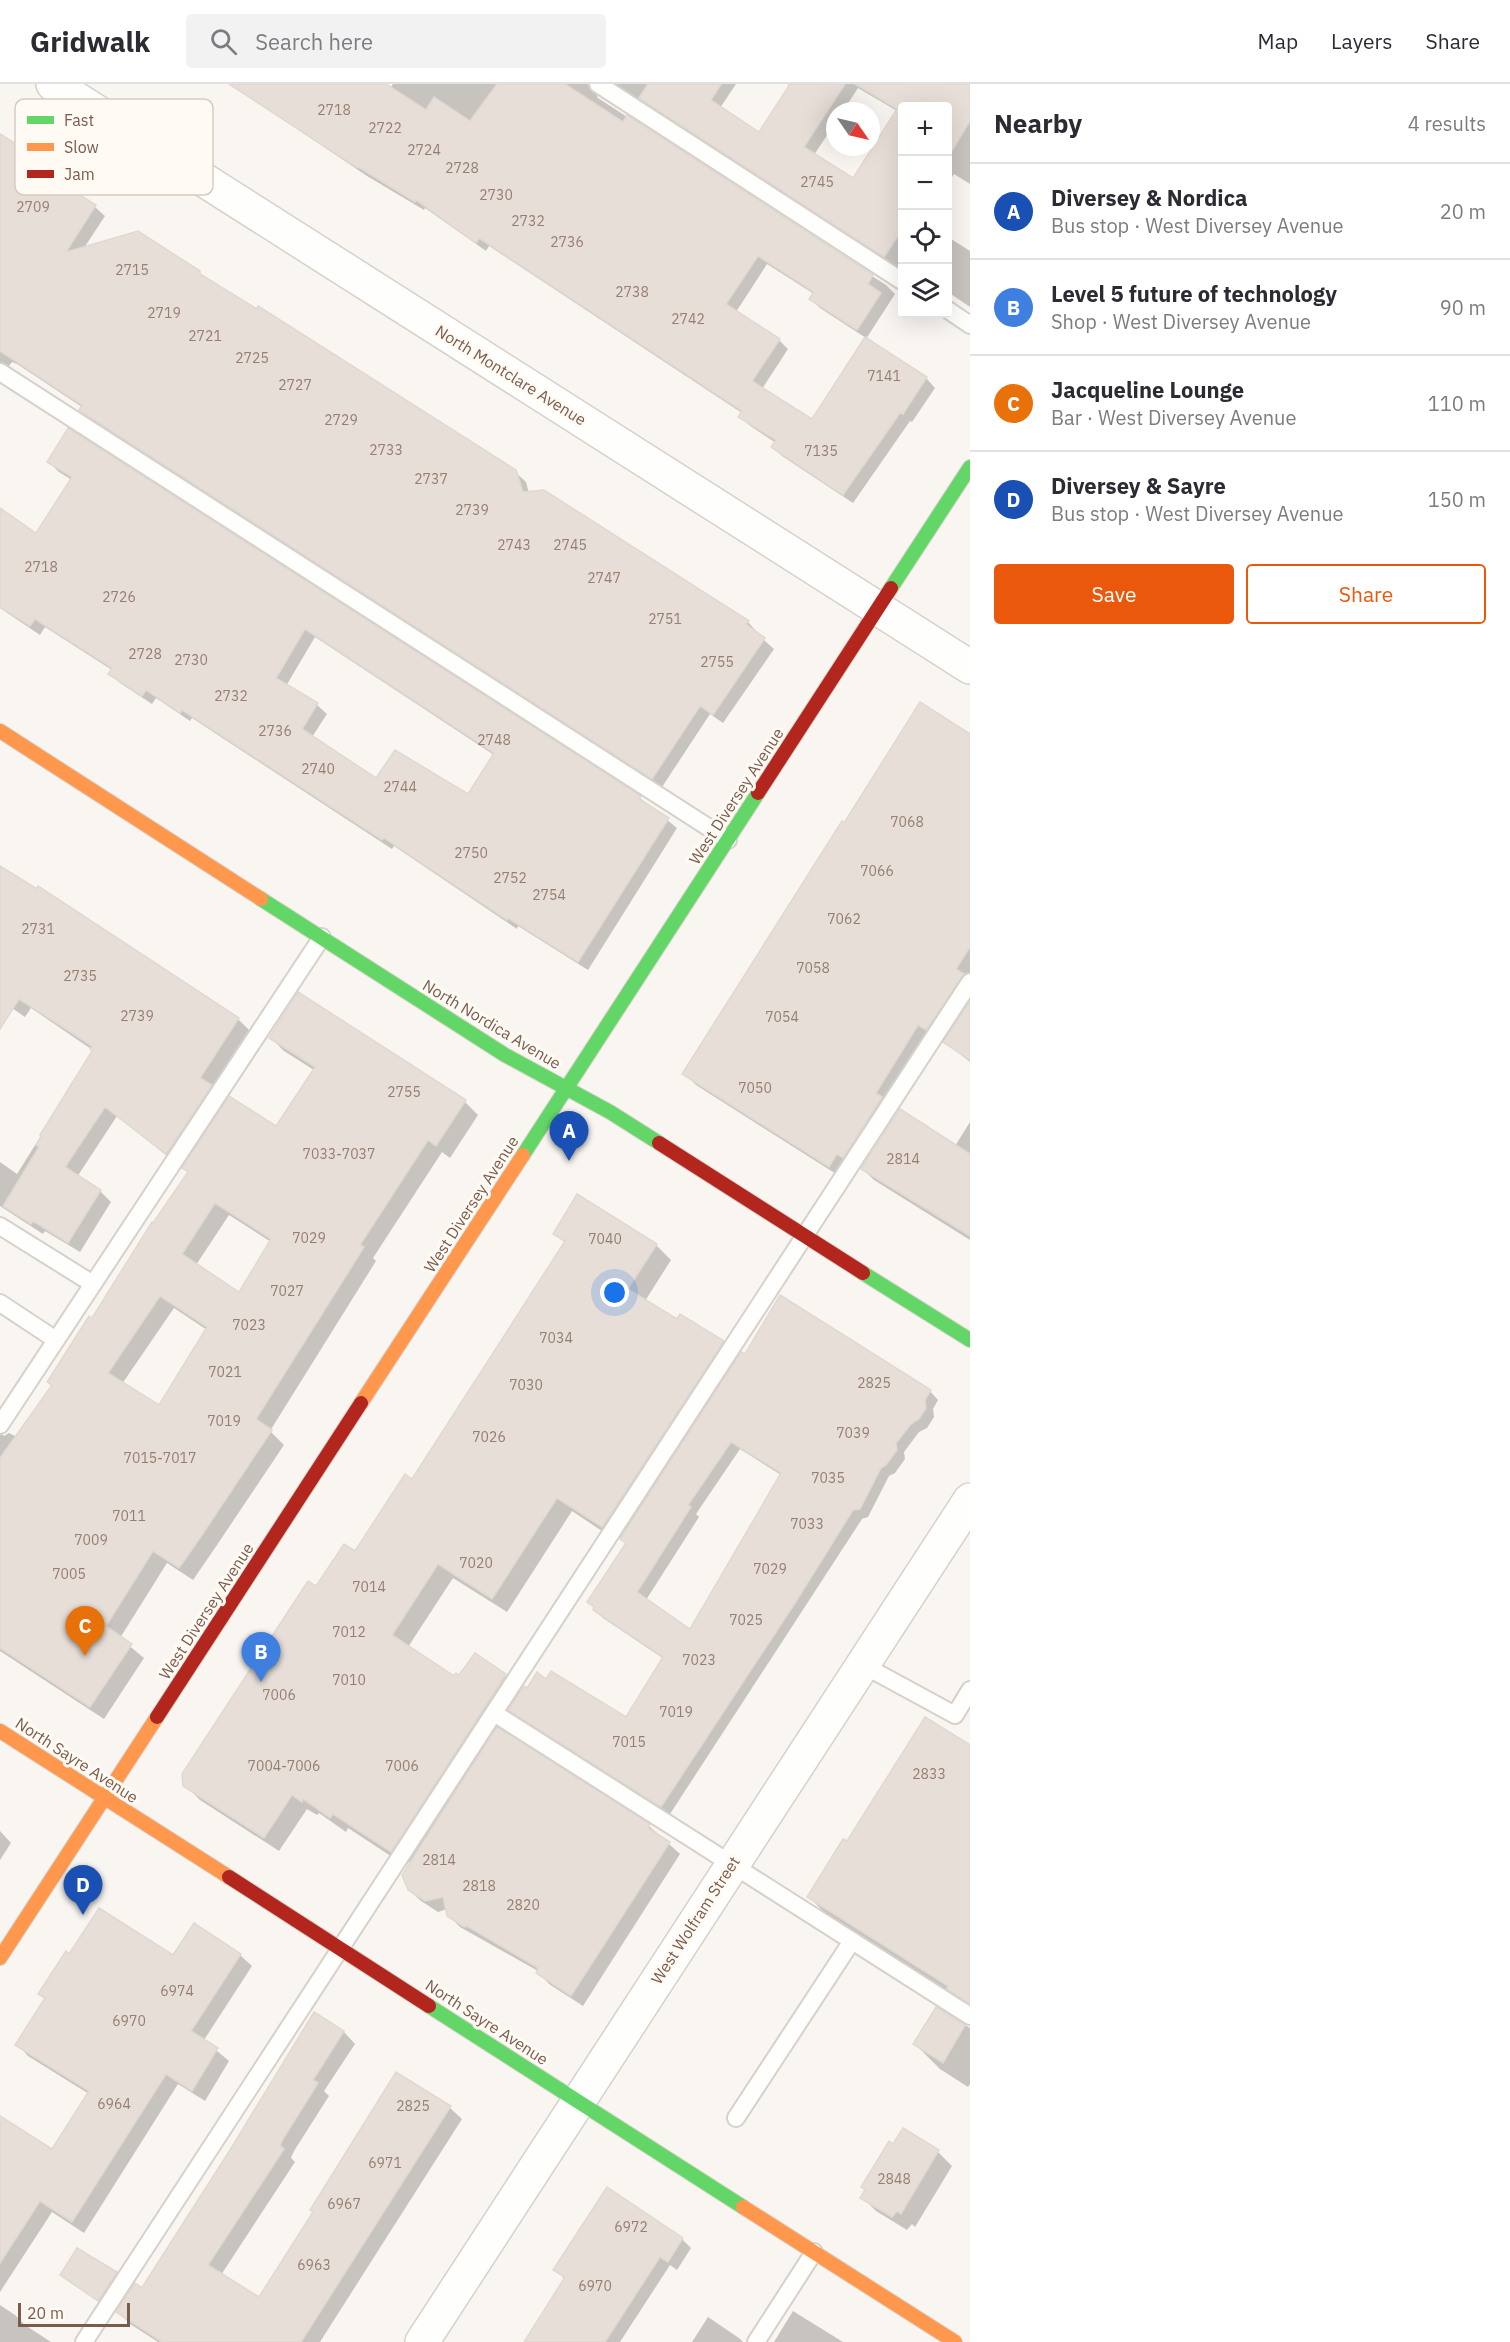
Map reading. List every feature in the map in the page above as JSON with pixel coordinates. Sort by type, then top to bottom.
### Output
[{"type":"street","name":"North Montclare Avenue","points":[[53,84],[77,99]]},
{"type":"street","name":"North Montclare Avenue","points":[[213,186],[970,667]]},
{"type":"street","name":"West Diversey Avenue","points":[[0,1958],[970,467]]},
{"type":"street","name":"North Nordica Avenue","points":[[0,731],[505,1055],[610,1112],[970,1340]]},
{"type":"street","name":"West Wolfram Street","points":[[422,2342],[970,1501]]},
{"type":"street","name":"North Sayre Avenue","points":[[0,1731],[955,2342]]},
{"type":"lane","points":[[598,84],[898,278]]},
{"type":"lane","points":[[952,313],[970,325]]},
{"type":"lane","points":[[0,372],[728,840]]},
{"type":"lane","points":[[0,1425],[322,937]]},
{"type":"lane","points":[[84,2342],[805,1235],[968,991]]},
{"type":"lane","points":[[0,1226],[93,1284]]},
{"type":"lane","points":[[0,1303],[56,1340]]},
{"type":"lane","points":[[863,1665],[955,1715],[970,1690]]},
{"type":"lane","points":[[494,1713],[970,2016]]},
{"type":"lane","points":[[736,2118],[852,1941]]},
{"type":"lane","points":[[756,2342],[814,2252]]},
{"type":"building","points":[[229,84],[386,84],[426,110],[434,97],[470,121],[497,84],[565,84],[623,122],[627,115],[873,275],[868,284],[881,293],[857,330],[809,299],[814,292],[758,256],[726,304],[780,339],[752,381],[812,419],[865,337],[927,377],[903,414],[900,413],[843,495],[771,447],[776,440],[738,417],[742,411],[479,238],[476,243],[416,200],[415,202],[356,167]]},
{"type":"building","points":[[648,84],[721,84],[711,100],[759,132],[790,84],[845,84],[833,102],[826,102],[826,113],[804,147],[853,178],[867,156],[880,156],[880,136],[897,109],[855,84],[970,84],[970,121],[952,150],[952,102],[898,102],[898,236],[884,257],[639,98]]},
{"type":"building","points":[[0,134],[15,143],[15,195],[80,195],[96,205],[66,252],[138,231],[200,271],[200,274],[257,309],[258,306],[516,470],[523,492],[544,490],[749,621],[746,624],[765,638],[713,715],[700,706],[652,779],[79,410],[82,405],[0,351]]},
{"type":"building","points":[[68,428],[641,796],[639,799],[669,818],[578,962],[508,918],[507,920],[384,838],[382,840],[182,710],[180,713],[146,690],[142,696],[108,674],[112,668],[35,619],[30,626],[0,607],[0,508],[36,533],[72,477],[47,462]],"holes":[[[305,629],[494,753],[468,794],[395,750],[376,778],[302,729],[318,703],[276,678]]]},
{"type":"building","points":[[920,702],[970,734],[970,947],[956,969],[964,974],[926,1030],[918,1025],[876,1093],[882,1097],[843,1158],[837,1154],[829,1167],[682,1074]]},
{"type":"building","points":[[0,866],[37,889],[38,886],[239,1018],[200,1078],[212,1085],[166,1154],[105,1107],[65,1167],[101,1190],[68,1243],[33,1221],[31,1224],[3,1206],[39,1147],[36,1145],[42,1136],[40,1135],[92,1051],[90,1049],[92,1046],[19,999],[0,1029]]},
{"type":"building","points":[[298,992],[466,1100],[436,1146],[428,1140],[360,1245],[364,1247],[256,1419],[272,1430],[202,1535],[179,1568],[153,1551],[106,1626],[132,1644],[90,1707],[0,1648],[0,1458],[52,1385],[47,1382],[89,1316],[92,1318],[152,1222],[188,1172],[182,1168],[229,1096],[276,1126],[315,1067],[269,1038]],"holes":[[[215,1203],[271,1239],[239,1292],[182,1254]],[[160,1296],[207,1327],[159,1405],[108,1373]]]},
{"type":"building","points":[[970,1001],[970,1060],[943,1042]]},
{"type":"building","points":[[900,1109],[970,1154],[970,1236],[861,1169]]},
{"type":"building","points":[[577,1194],[657,1244],[628,1289],[677,1319],[680,1314],[724,1341],[602,1527],[557,1498],[492,1599],[438,1564],[392,1635],[454,1676],[456,1673],[459,1675],[475,1653],[506,1674],[391,1852],[333,1814],[330,1818],[303,1799],[302,1802],[292,1795],[264,1838],[183,1786],[182,1774],[308,1581],[316,1586],[344,1544],[355,1551],[405,1474],[412,1479],[565,1241],[553,1234]]},
{"type":"building","points":[[780,1295],[931,1390],[925,1400],[926,1408],[919,1419],[911,1424],[896,1443],[897,1450],[881,1468],[860,1509],[853,1510],[797,1600],[661,1807],[508,1710],[524,1686],[527,1688],[537,1672],[546,1679],[551,1671],[626,1717],[663,1657],[593,1610],[594,1607],[587,1602],[626,1543],[620,1539],[741,1352],[745,1354]],"holes":[[[731,1442],[781,1473],[690,1629],[637,1592],[691,1507],[688,1505]]]},
{"type":"building","points":[[925,1717],[970,1745],[970,2004],[947,1989],[948,1986],[807,1897],[843,1839],[847,1841]]},
{"type":"building","points":[[497,1727],[650,1824],[648,1828],[670,1842],[571,1996],[536,1973],[538,1968],[447,1916],[443,1897],[425,1901],[408,1890],[402,1875]]},
{"type":"building","points":[[99,1908],[173,1955],[194,1923],[241,1954],[191,2031],[218,2048],[192,2091],[166,2074],[72,2222],[40,2201],[0,2263],[0,2116],[52,2149],[89,2091],[15,2045],[45,1998],[38,1994],[66,1951],[69,1954]]},
{"type":"building","points":[[936,2007],[965,2025],[943,2063],[913,2044]]},
{"type":"building","points":[[314,2012],[344,2031],[313,2080],[318,2083],[283,2139],[280,2146],[284,2149],[208,2265],[259,2297],[313,2212],[310,2210],[396,2072],[451,2106],[301,2342],[162,2342],[116,2312],[135,2283],[143,2286],[230,2150]]},
{"type":"building","points":[[903,2128],[939,2150],[901,2214],[897,2211],[892,2217],[860,2198],[865,2190],[861,2187],[889,2141],[893,2144]]},
{"type":"building","points":[[607,2187],[683,2238],[668,2262],[660,2257],[605,2342],[524,2342],[565,2277],[553,2270]]},
{"type":"building","points":[[77,2248],[117,2272],[98,2301],[60,2275]]},
{"type":"traffic: fast","points":[[891,588],[970,467]]},
{"type":"traffic: fast","points":[[523,1155],[758,793]]},
{"type":"traffic: fast","points":[[261,899],[505,1055],[610,1112],[659,1143]]},
{"type":"traffic: fast","points":[[863,1273],[970,1340]]},
{"type":"traffic: fast","points":[[429,2006],[743,2207]]},
{"type":"traffic: slow","points":[[0,731],[261,899]]},
{"type":"traffic: slow","points":[[361,1403],[523,1155]]},
{"type":"traffic: slow","points":[[0,1958],[157,1717]]},
{"type":"traffic: slow","points":[[0,1731],[229,1877]]},
{"type":"traffic: slow","points":[[743,2207],[955,2342]]},
{"type":"traffic: jam","points":[[758,793],[891,588]]},
{"type":"traffic: jam","points":[[659,1143],[863,1273]]},
{"type":"traffic: jam","points":[[157,1717],[361,1403]]},
{"type":"traffic: jam","points":[[229,1877],[429,2006]]},
{"type":"place","name":"Diversey & Nordica","points":[[569,1161]]},
{"type":"place","name":"Jacqueline Lounge","points":[[85,1656]]},
{"type":"place","name":"Level 5 future of technology","points":[[261,1682]]},
{"type":"place","name":"Diversey & Sayre","points":[[83,1915]]}]
